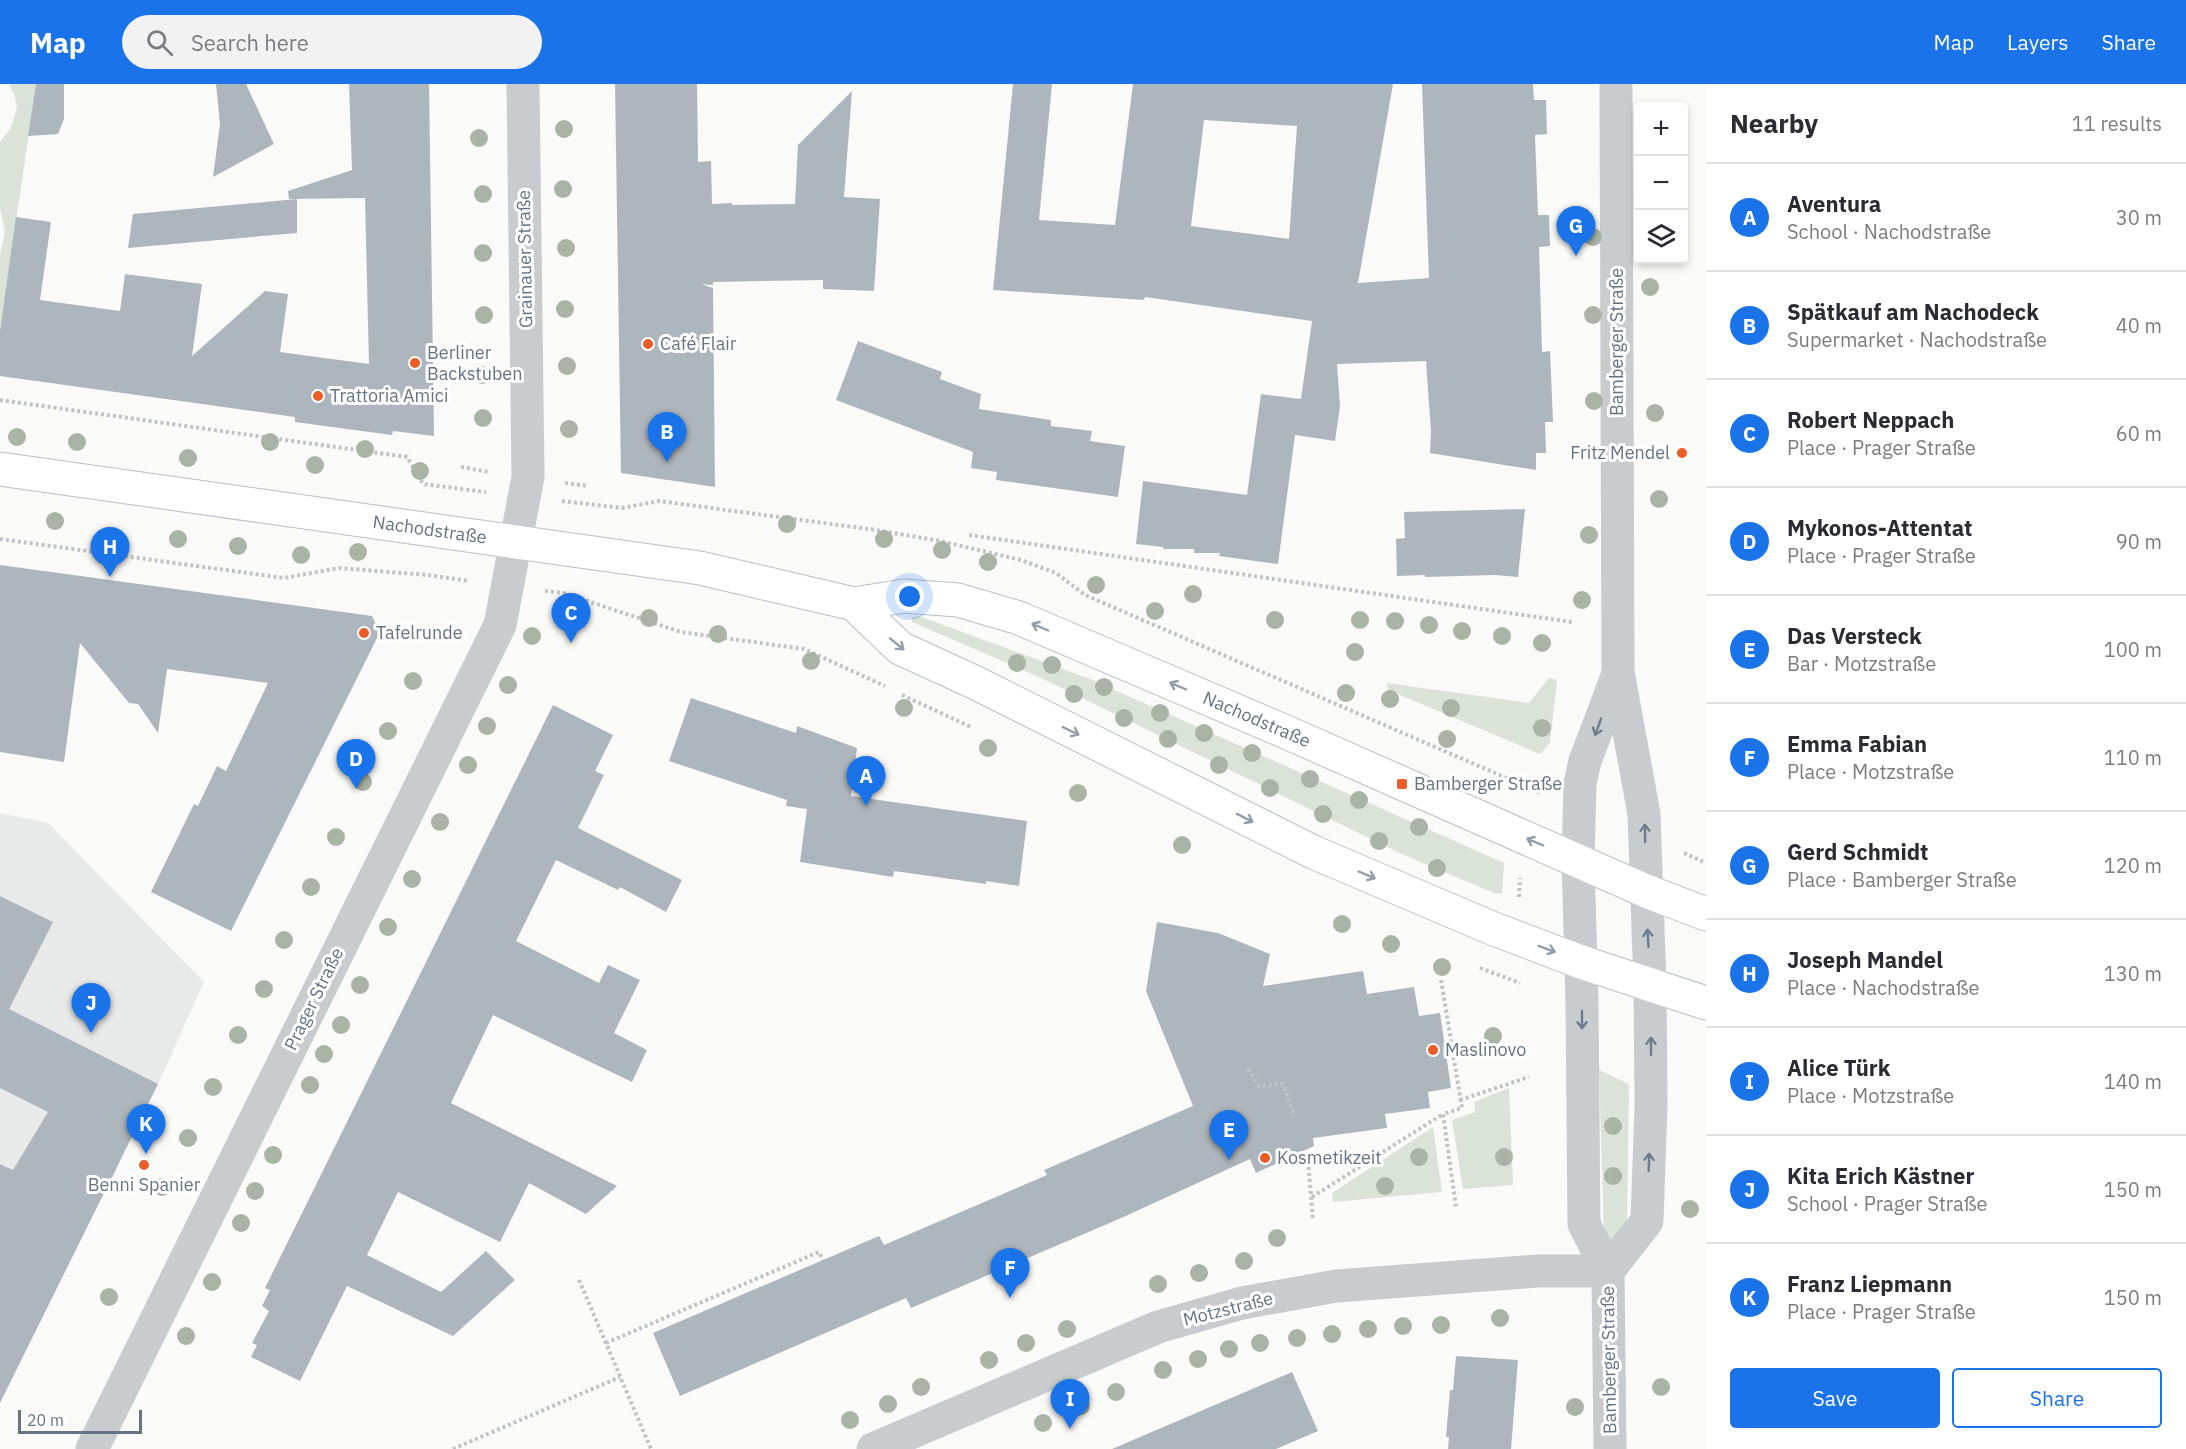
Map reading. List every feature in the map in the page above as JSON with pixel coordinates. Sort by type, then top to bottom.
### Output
[{"type":"main road","name":"Nachodstraße","points":[[0,469],[700,568],[855,604],[904,596],[958,600],[1019,618],[1578,859],[1646,891],[1706,914]]},
{"type":"main road","points":[[855,604],[900,648],[976,683],[1313,852],[1473,920],[1581,962],[1706,1003]]},
{"type":"street","name":"Grainauer Straße","points":[[516,542],[528,477],[523,84]]},
{"type":"street","name":"Bamberger Straße","points":[[1608,1271],[1647,1221],[1651,1104],[1650,985],[1644,814],[1618,672],[1616,84]]},
{"type":"street","name":"Prager Straße","points":[[92,1449],[500,625],[516,542]]},
{"type":"street","name":"Bamberger Straße","points":[[1610,1449],[1608,1271],[1584,1224],[1578,859],[1580,784],[1585,761],[1618,672]]},
{"type":"street","name":"Motzstraße","points":[[873,1449],[1158,1327],[1242,1303],[1336,1286],[1538,1271],[1608,1271]]},
{"type":"path","points":[[0,400],[407,457],[423,484],[440,487]]},
{"type":"path","points":[[461,467],[489,471]]},
{"type":"path","points":[[565,483],[588,486]]},
{"type":"path","points":[[969,534],[1572,622]]},
{"type":"path","points":[[0,539],[284,578],[339,568],[428,575]]},
{"type":"path","points":[[589,602],[681,632],[804,649],[889,688]]},
{"type":"path","points":[[899,693],[974,728]]},
{"type":"path","points":[[1519,899],[1520,868]]},
{"type":"path","points":[[1470,963],[1502,978]]},
{"type":"path","points":[[1312,1197],[1443,1114],[1462,1108],[1441,980]]},
{"type":"path","points":[[1248,1069],[1259,1086],[1283,1084],[1294,1118]]},
{"type":"path","points":[[1460,1100],[1528,1077]]},
{"type":"path","points":[[1443,1114],[1456,1208]]},
{"type":"path","points":[[1308,1161],[1313,1219]]},
{"type":"path","points":[[606,1342],[819,1252],[823,1260]]},
{"type":"path","points":[[579,1280],[651,1449]]},
{"type":"path","points":[[453,1449],[620,1377]]},
{"type":"shaded area","points":[[9,84],[36,84],[0,331],[0,255],[5,231],[0,209],[0,142],[11,128],[17,107]]},
{"type":"shaded area","points":[[919,616],[1090,679],[1504,863],[1502,894],[1494,893],[1404,855],[1037,676],[912,622],[912,617]]},
{"type":"shaded area","points":[[1549,678],[1557,680],[1550,743],[1540,754],[1388,690],[1387,683],[1529,703]]},
{"type":"shaded area","points":[[0,813],[48,823],[204,982],[158,1084],[122,1156],[108,1191],[25,1151],[15,1171],[0,1164]]},
{"type":"shaded area","points":[[1599,1070],[1629,1084],[1627,1219],[1620,1239],[1611,1248],[1604,1241]]},
{"type":"shaded area","points":[[1509,1088],[1513,1185],[1463,1189],[1452,1120],[1475,1112],[1474,1102]]},
{"type":"shaded area","points":[[1433,1127],[1442,1192],[1333,1202],[1332,1193]]},
{"type":"building","points":[[36,84],[64,84],[64,119],[58,134],[28,136]]},
{"type":"building","points":[[216,84],[246,84],[274,144],[213,177],[220,124]]},
{"type":"building","points":[[349,84],[429,84],[434,436],[393,431],[392,435],[295,422],[295,417],[0,376],[0,331],[16,217],[51,222],[40,300],[120,311],[125,274],[202,284],[192,356],[265,291],[288,294],[280,352],[369,364],[365,198],[289,199],[288,191],[352,170]]},
{"type":"building","points":[[615,84],[697,84],[698,162],[711,161],[712,204],[732,203],[732,205],[795,204],[798,145],[852,91],[844,197],[880,199],[874,291],[823,289],[823,280],[701,284],[713,288],[715,487],[621,473]]},
{"type":"building","points":[[1013,84],[1052,84],[1039,220],[1115,225],[1133,84],[1393,84],[1358,283],[1429,278],[1422,84],[1533,84],[1534,100],[1546,100],[1547,134],[1535,135],[1538,215],[1549,215],[1550,246],[1539,247],[1542,352],[1550,351],[1553,422],[1545,422],[1546,453],[1536,453],[1536,470],[1430,453],[1431,431],[1426,361],[1337,364],[1340,406],[1335,441],[1295,435],[1278,564],[1219,556],[1220,553],[1194,553],[1194,549],[1163,549],[1163,547],[1136,544],[1143,481],[1247,495],[1261,394],[1301,399],[1312,321],[1145,297],[1144,300],[993,290]],"holes":[[[1204,120],[1297,126],[1289,239],[1191,226]]]},
{"type":"building","points":[[297,199],[297,233],[128,248],[133,214]]},
{"type":"building","points":[[858,341],[942,372],[940,379],[981,394],[979,409],[1051,420],[1051,426],[1092,431],[1090,441],[1125,446],[1118,497],[996,480],[997,472],[971,468],[973,452],[836,400]]},
{"type":"building","points":[[1525,509],[1518,577],[1495,575],[1397,576],[1396,539],[1405,538],[1404,512]]},
{"type":"building","points":[[0,565],[372,616],[380,632],[231,931],[151,892],[194,804],[198,806],[217,766],[226,771],[268,683],[167,669],[158,733],[138,704],[129,703],[80,643],[64,762],[0,752]]},
{"type":"building","points":[[691,698],[796,733],[797,726],[857,748],[851,796],[1027,821],[1019,886],[986,881],[986,884],[894,871],[893,877],[800,862],[807,809],[786,806],[787,800],[669,761]]},
{"type":"building","points":[[553,705],[613,735],[595,771],[604,775],[578,828],[682,880],[666,912],[620,887],[618,890],[556,860],[516,941],[599,983],[608,965],[640,980],[614,1033],[647,1050],[632,1082],[493,1015],[451,1103],[617,1186],[586,1214],[529,1183],[500,1242],[398,1192],[367,1255],[441,1292],[486,1251],[515,1280],[453,1336],[347,1286],[300,1381],[251,1357],[257,1345],[252,1343],[269,1311],[262,1306],[270,1290],[265,1288]]},
{"type":"building","points":[[0,896],[53,922],[9,1009],[158,1084],[0,1403],[0,1164],[13,1170],[48,1112],[0,1088]]},
{"type":"building","points":[[1157,922],[1218,933],[1270,954],[1263,986],[1363,971],[1367,994],[1414,987],[1419,1016],[1440,1013],[1451,1088],[1428,1092],[1430,1108],[1385,1114],[1387,1128],[1313,1138],[1314,1146],[1256,1173],[1250,1159],[1119,1219],[911,1308],[906,1298],[680,1396],[653,1333],[879,1236],[884,1245],[1047,1175],[1044,1170],[1193,1106],[1146,991]]},
{"type":"building","points":[[1456,1356],[1518,1360],[1511,1449],[1448,1449],[1449,1437],[1446,1437],[1450,1390],[1453,1390]]},
{"type":"building","points":[[1292,1372],[1318,1431],[1276,1449],[1112,1449]]},
{"type":"place","name":"Gerd Schmidt","points":[[1576,256]]},
{"type":"place","name":"Café Flair","points":[[648,344]]},
{"type":"place","name":"Berliner Backstuben","points":[[415,363]]},
{"type":"place","name":"Trattoria Amici","points":[[318,396]]},
{"type":"place","name":"Fritz Mendel","points":[[1682,453]]},
{"type":"place","name":"Spätkauf am Nachodeck","points":[[667,462]]},
{"type":"place","name":"Joseph Mandel","points":[[110,577]]},
{"type":"place","name":"Tafelrunde","points":[[364,633]]},
{"type":"place","name":"Robert Neppach","points":[[571,643]]},
{"type":"place","name":"Bamberger Straße","points":[[1402,784]]},
{"type":"place","name":"Mykonos-Attentat","points":[[356,789]]},
{"type":"place","name":"Aventura","points":[[866,806]]},
{"type":"place","name":"Kita Erich Kästner","points":[[91,1033]]},
{"type":"place","name":"Maslinovo","points":[[1433,1050]]},
{"type":"place","name":"Franz Liepmann","points":[[146,1154]]},
{"type":"place","name":"Kosmetikzeit","points":[[1265,1158]]},
{"type":"place","name":"Das Versteck","points":[[1229,1160]]},
{"type":"place","name":"Benni Spanier","points":[[144,1165]]},
{"type":"place","name":"Emma Fabian","points":[[1010,1298]]},
{"type":"place","name":"Alice Türk","points":[[1070,1429]]}]
